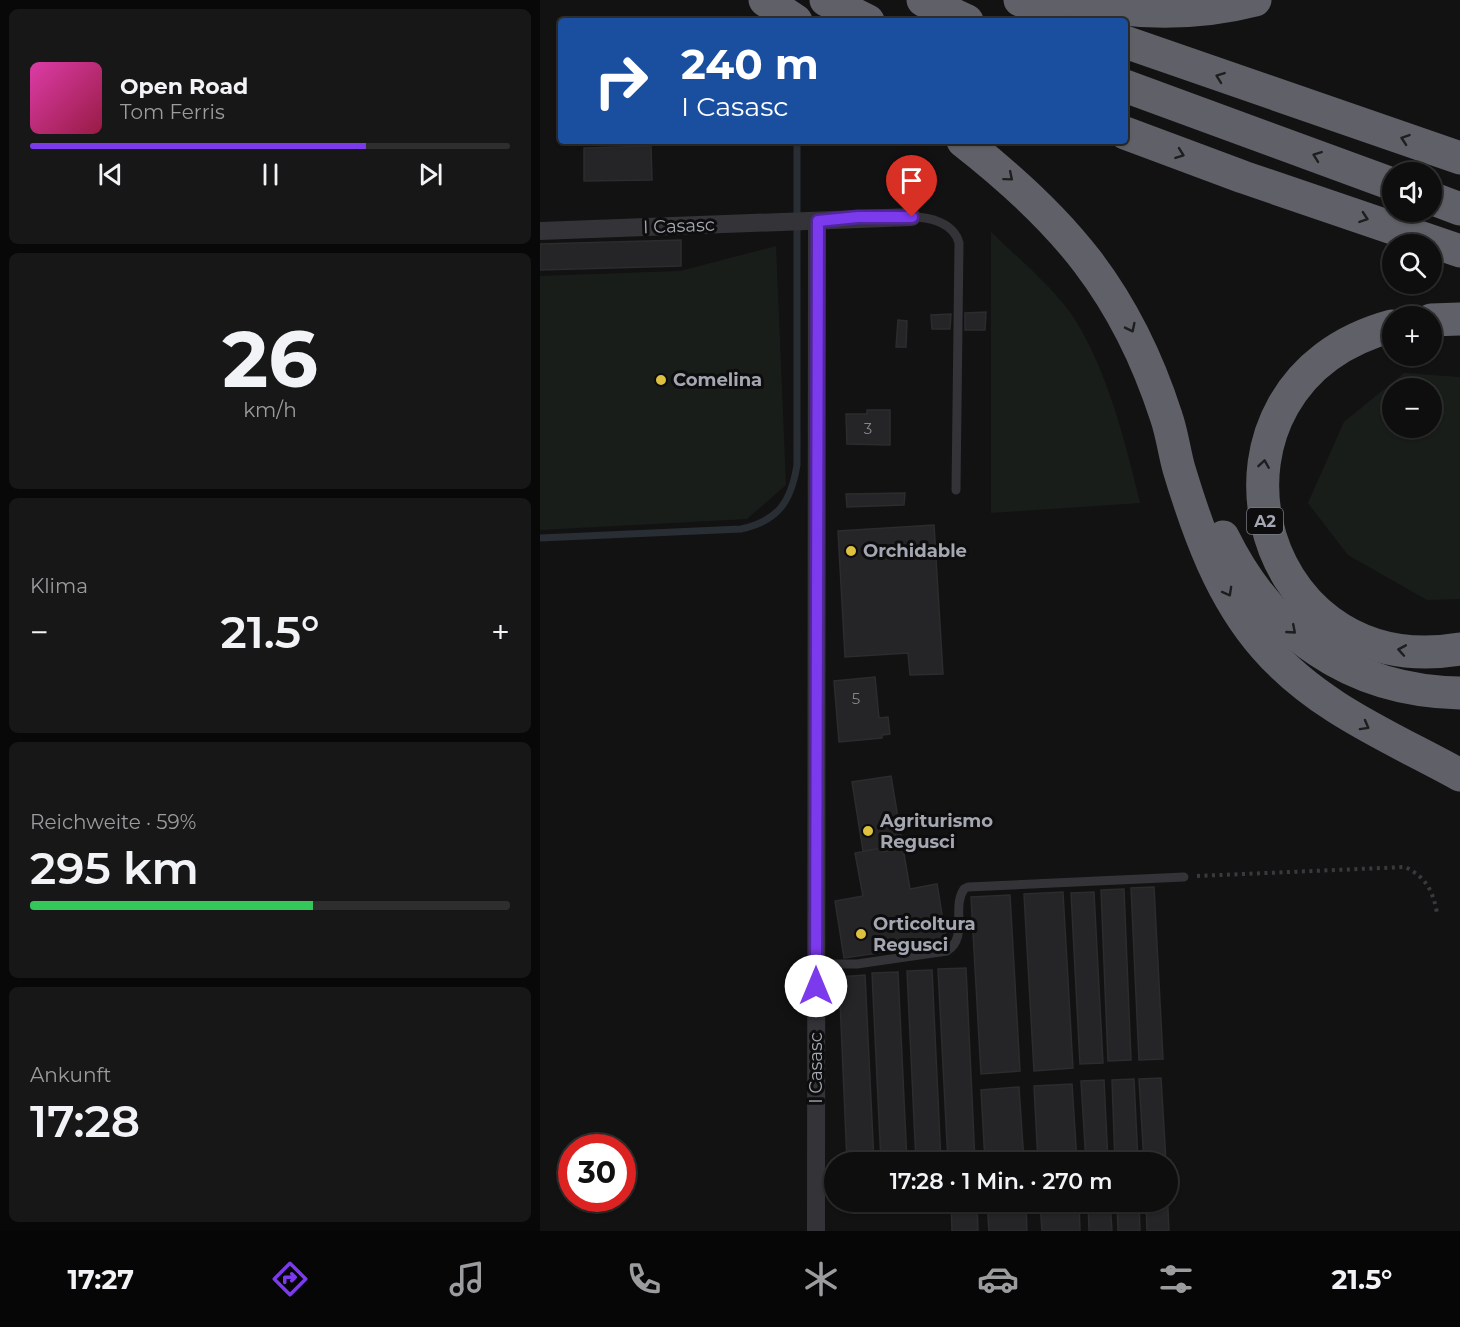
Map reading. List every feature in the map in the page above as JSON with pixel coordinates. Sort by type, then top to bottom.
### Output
[{"type":"highway","points":[[765,0],[792,18]]},
{"type":"highway","points":[[826,0],[862,18]]},
{"type":"highway","points":[[922,0],[961,18]]},
{"type":"highway","points":[[1020,0],[1065,18]]},
{"type":"highway","points":[[1074,0],[1090,4],[1159,11],[1212,8],[1255,0]]},
{"type":"highway","points":[[1128,43],[1460,158]]},
{"type":"highway","points":[[1128,88],[1382,180]]},
{"type":"highway","points":[[1128,135],[1460,251]]},
{"type":"highway","name":"A2","points":[[967,144],[1011,178],[1065,232],[1116,300],[1138,344],[1167,419],[1233,556],[1256,594],[1286,626],[1333,660],[1371,678],[1404,688],[1460,693]]},
{"type":"highway","points":[[1442,202],[1460,209]]},
{"type":"highway","points":[[1442,320],[1460,319]]},
{"type":"highway","name":"A2","points":[[1382,329],[1338,347],[1309,371],[1288,399],[1272,429],[1263,462],[1262,494],[1265,519],[1273,548],[1287,573],[1309,603],[1337,627],[1363,640],[1397,650],[1429,652],[1460,649]]},
{"type":"highway","name":"A2","points":[[1167,419],[1179,466],[1204,543],[1225,588],[1258,639],[1282,666],[1328,703],[1365,726],[1460,776]]},
{"type":"street","name":"I Casasc","points":[[540,231],[814,222],[858,217],[912,217]]},
{"type":"street","name":"I Casasc","points":[[814,222],[816,1231]]},
{"type":"lane","points":[[912,217],[932,220],[946,226],[953,231],[959,243],[956,490]]},
{"type":"lane","points":[[816,964],[857,964],[947,951],[952,948],[959,935],[959,897],[964,889],[968,888],[1184,877]]},
{"type":"path","points":[[1184,877],[1405,867],[1417,873],[1426,882],[1432,892],[1437,913]]},
{"type":"shaded area","points":[[991,232],[1057,296],[1086,339],[1097,361],[1114,408],[1140,503],[991,513]]},
{"type":"shaded area","name":"Comelina","points":[[776,246],[786,485],[747,519],[540,530],[540,276],[680,271]]},
{"type":"shaded area","points":[[1404,373],[1460,377],[1460,599],[1427,600],[1348,555],[1308,503],[1344,422],[1382,391],[1382,438],[1442,438],[1442,378],[1398,378]]},
{"type":"building","points":[[651,146],[652,180],[584,181],[584,148]]},
{"type":"building","points":[[681,240],[681,266],[540,270],[540,244]]},
{"type":"building","points":[[986,312],[985,330],[965,330],[965,313]]},
{"type":"building","points":[[951,314],[950,329],[932,329],[931,315]]},
{"type":"building","points":[[898,320],[907,321],[906,347],[896,347]]},
{"type":"building","points":[[867,410],[890,410],[890,445],[847,444],[846,414],[867,414]]},
{"type":"building","points":[[905,493],[904,505],[847,507],[846,494]]},
{"type":"building","points":[[934,525],[943,674],[910,675],[908,653],[845,657],[838,531]]},
{"type":"building","points":[[875,677],[879,718],[888,717],[890,734],[882,735],[882,738],[839,742],[834,681]]},
{"type":"building","points":[[891,776],[903,848],[883,852],[882,848],[863,851],[852,782]]},
{"type":"building","points":[[882,848],[883,852],[903,848],[910,889],[937,884],[946,939],[920,943],[921,947],[844,958],[835,901],[863,896],[855,853]]},
{"type":"building","points":[[1154,887],[1163,1059],[1139,1060],[1131,888]]},
{"type":"building","points":[[1124,889],[1131,1060],[1108,1061],[1101,890]]},
{"type":"building","points":[[1063,892],[1073,1068],[1034,1071],[1024,894]]},
{"type":"building","points":[[1094,892],[1103,1063],[1080,1064],[1071,893]]},
{"type":"building","points":[[1010,895],[1020,1071],[981,1074],[971,897]]},
{"type":"building","points":[[966,968],[975,1152],[947,1152],[938,969]]},
{"type":"building","points":[[932,970],[941,1152],[916,1152],[907,971]]},
{"type":"building","points":[[898,972],[907,1152],[881,1152],[872,973]]},
{"type":"building","points":[[865,975],[874,1152],[847,1152],[839,977]]},
{"type":"building","points":[[1161,1078],[1165,1152],[1143,1152],[1139,1079]]},
{"type":"building","points":[[1134,1079],[1138,1152],[1115,1152],[1112,1080]]},
{"type":"building","points":[[1104,1080],[1108,1152],[1085,1152],[1081,1081]]},
{"type":"building","points":[[1072,1084],[1076,1152],[1037,1152],[1034,1086]]},
{"type":"building","points":[[1019,1087],[1023,1152],[984,1152],[981,1090]]},
{"type":"building","points":[[951,1212],[977,1212],[978,1231],[952,1231]]},
{"type":"building","points":[[988,1212],[1026,1212],[1027,1231],[989,1231]]},
{"type":"building","points":[[1041,1212],[1079,1212],[1080,1231],[1042,1231]]},
{"type":"building","points":[[1088,1212],[1111,1212],[1112,1231],[1089,1231]]},
{"type":"building","points":[[1117,1212],[1139,1212],[1140,1231],[1118,1231]]},
{"type":"building","points":[[1146,1212],[1168,1212],[1169,1231],[1147,1231]]},
{"type":"waterway","points":[[540,538],[741,529],[765,521],[781,508],[791,489],[797,465],[797,144]]},
{"type":"place","name":"Comelina","points":[[661,380]]},
{"type":"place","name":"Orchidable","points":[[851,551]]},
{"type":"place","name":"Agriturismo Regusci","points":[[868,831]]},
{"type":"place","name":"Orticoltura Regusci","points":[[861,934]]},
{"type":"route","points":[[816,986],[818,221],[858,217],[912,217]]}]
